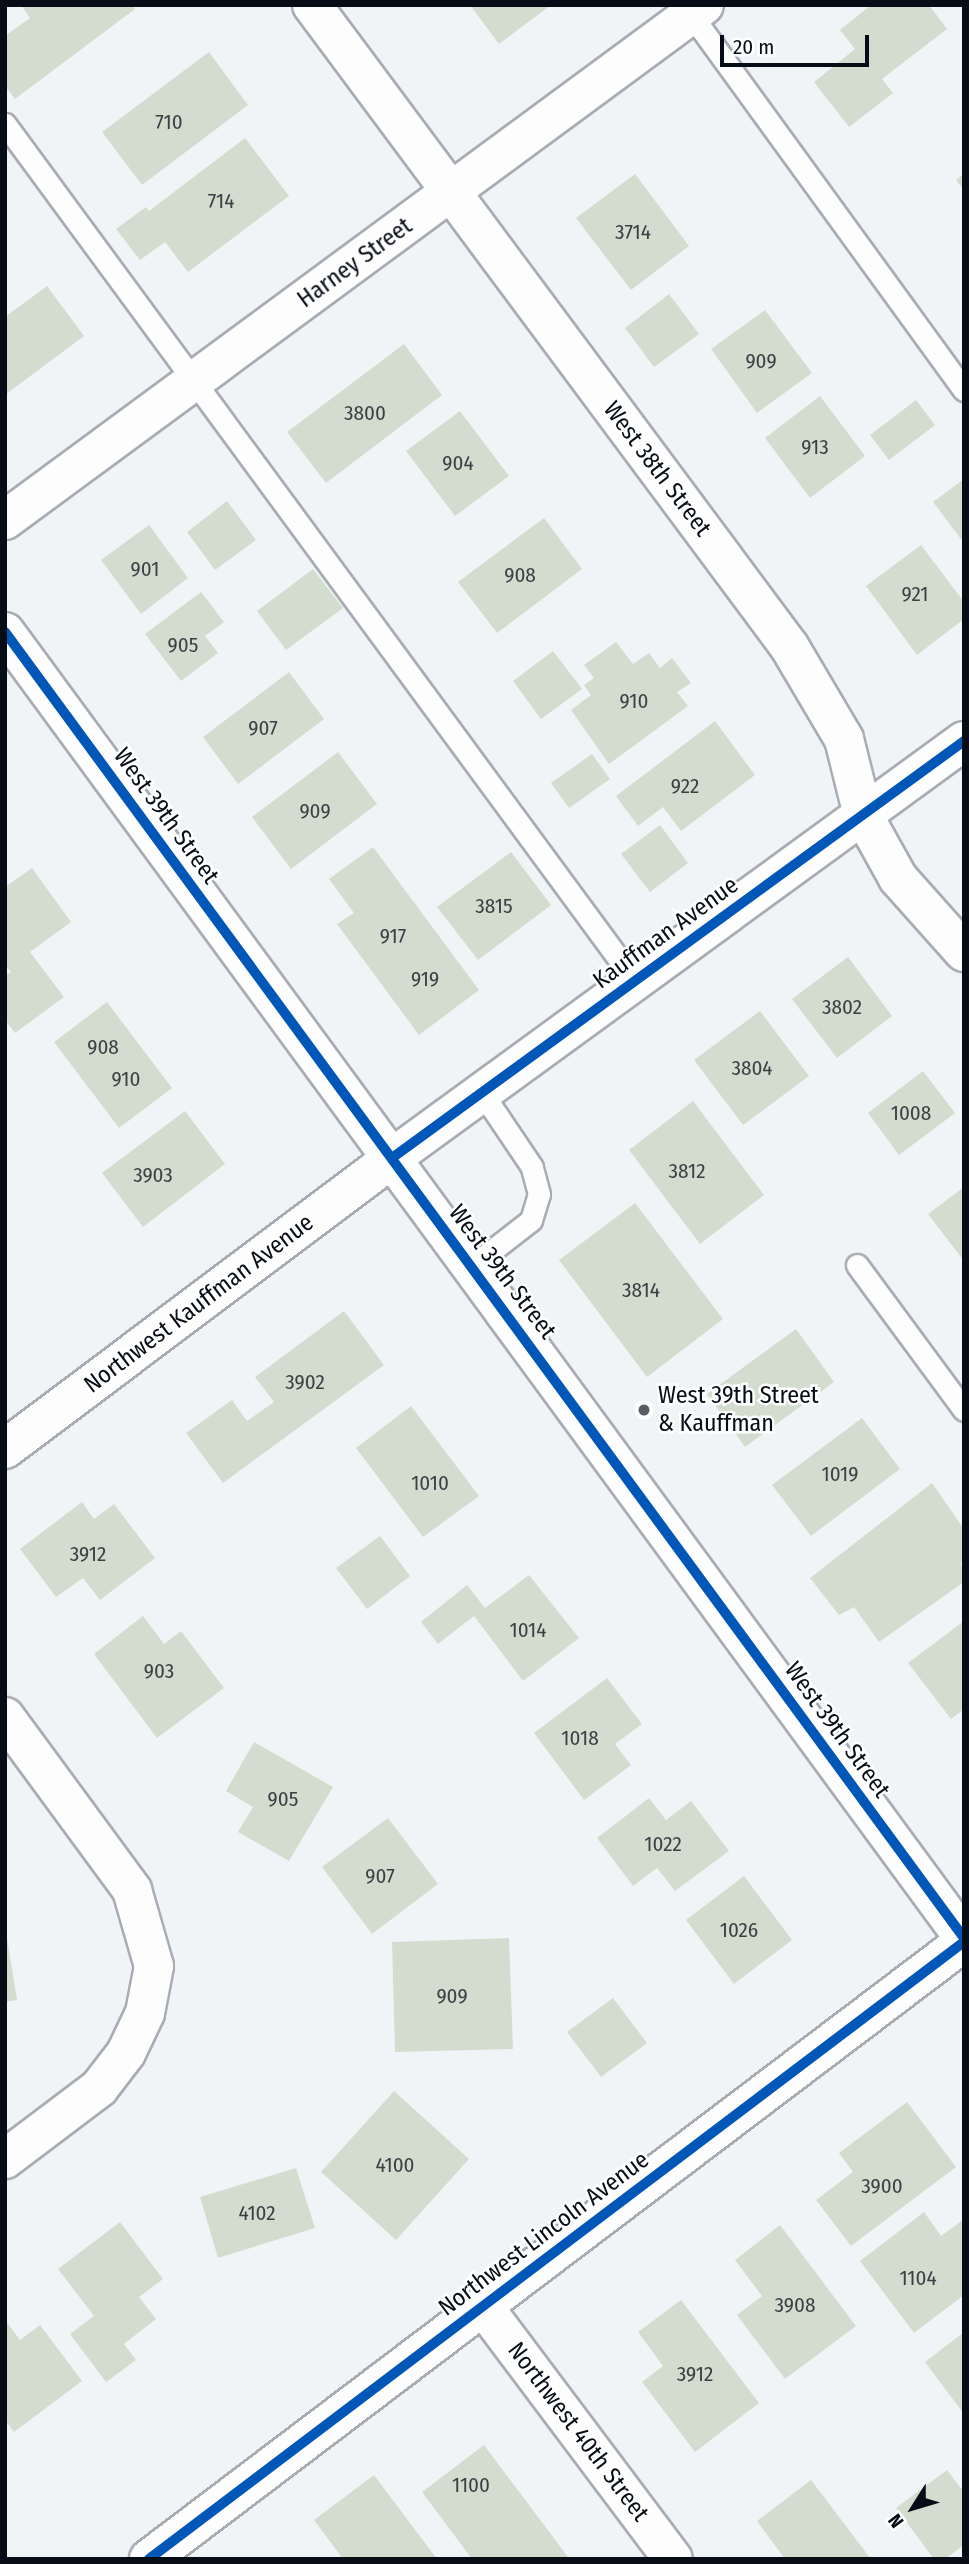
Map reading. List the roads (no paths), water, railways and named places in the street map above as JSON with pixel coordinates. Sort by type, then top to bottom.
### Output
[{"type":"street","name":"West 38th Street","points":[[312,5],[789,646],[844,739],[863,815],[898,878],[964,952]]},
{"type":"street","name":"Harney Street","points":[[5,520],[452,192],[693,8]]},
{"type":"street","name":"West 39th Street","points":[[5,632],[964,1940]]},
{"type":"street","name":"Kauffman Avenue","points":[[393,1158],[964,741]]},
{"type":"street","name":"Northwest Kauffman Avenue","points":[[5,1449],[393,1158]]},
{"type":"street","points":[[5,1717],[132,1891],[154,1966],[145,2013],[126,2053],[99,2088],[5,2159]]},
{"type":"street","name":"Northwest Lincoln Avenue","points":[[149,2559],[964,1940]]},
{"type":"street","name":"Northwest 40th Street","points":[[483,2306],[673,2559]]},
{"type":"lane","points":[[693,8],[964,390]]},
{"type":"lane","points":[[5,124],[635,981]]},
{"type":"lane","points":[[472,1266],[531,1220],[539,1194],[533,1167],[482,1093]]},
{"type":"lane","points":[[856,1265],[964,1410]]},
{"type":"place","name":"West 39th Street & Kauffman","points":[[644,1410]]}]
